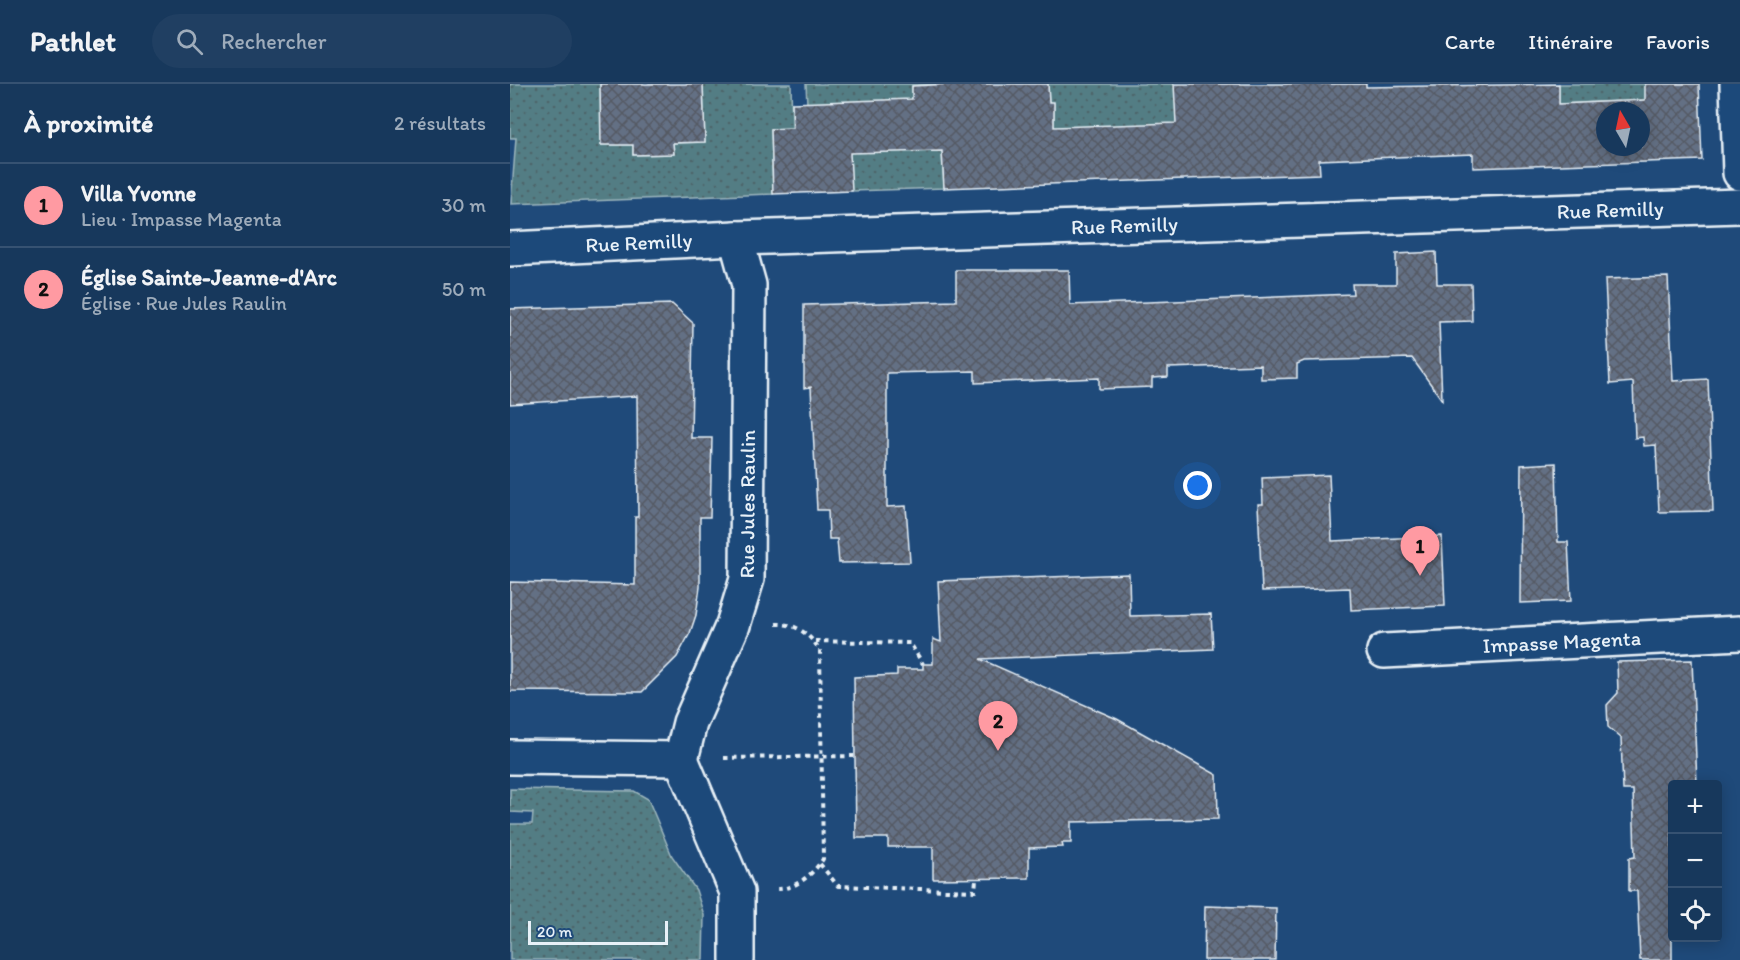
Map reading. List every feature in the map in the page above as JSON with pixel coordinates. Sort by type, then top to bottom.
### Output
[{"type":"street","points":[[1737,84],[1740,173]]},
{"type":"street","name":"Rue Remilly","points":[[510,249],[736,238],[1740,206]]},
{"type":"street","name":"Rue Jules Raulin","points":[[681,759],[690,723],[733,625],[747,579],[749,285],[736,238]]},
{"type":"street","name":"Impasse Magenta","points":[[1384,651],[1740,633]]},
{"type":"street","points":[[510,756],[681,759],[737,892],[737,960]]},
{"type":"path","points":[[733,625],[789,623],[814,641],[820,650],[822,757],[823,858],[820,864],[812,874],[786,890],[737,892]]},
{"type":"path","points":[[814,641],[910,643],[923,664]]},
{"type":"path","points":[[681,759],[854,756]]},
{"type":"path","points":[[820,864],[838,886],[975,891],[976,879]]},
{"type":"green space","points":[[510,84],[600,84],[601,145],[633,145],[633,155],[674,154],[673,143],[705,142],[703,84],[791,84],[792,128],[771,129],[773,194],[511,204],[516,138],[510,138]]},
{"type":"green space","points":[[806,84],[952,84],[912,86],[913,152],[942,151],[944,188],[852,191],[807,103]]},
{"type":"green space","points":[[1048,84],[1174,84],[1269,124],[1054,137],[1054,103],[1049,102]]},
{"type":"green space","points":[[1559,84],[1645,84],[1671,99],[1635,100],[1635,102],[1559,104]]},
{"type":"green space","points":[[510,789],[634,791],[648,799],[672,856],[696,890],[704,915],[703,960],[510,960],[510,824],[532,824],[533,813],[510,812]]},
{"type":"building","points":[[600,84],[703,84],[705,142],[673,143],[674,154],[633,155],[633,145],[601,145]]},
{"type":"building","points":[[1048,84],[1049,102],[1054,102],[1054,127],[1176,123],[1174,84],[1366,84],[1366,87],[1559,84],[1559,104],[1596,102],[1596,156],[1650,156],[1650,102],[1602,102],[1645,100],[1645,84],[1699,84],[1702,160],[1473,168],[1473,154],[1319,160],[1320,174],[944,188],[942,151],[850,153],[852,191],[773,194],[771,129],[793,128],[792,103],[912,99],[912,86]]},
{"type":"building","points":[[1436,252],[1437,284],[1471,284],[1472,321],[1439,322],[1442,400],[1412,358],[1304,361],[1297,364],[1297,378],[1261,379],[1261,365],[1168,368],[1168,377],[1152,378],[1152,387],[1099,389],[1099,378],[975,383],[975,371],[887,373],[887,507],[906,506],[910,562],[839,563],[837,539],[829,539],[828,510],[817,510],[811,387],[804,388],[804,305],[956,301],[956,270],[1069,270],[1070,305],[1353,294],[1352,284],[1396,284],[1396,254]]},
{"type":"building","points":[[1668,277],[1673,381],[1708,379],[1713,511],[1659,512],[1656,445],[1644,446],[1643,437],[1635,438],[1633,382],[1610,384],[1605,279]]},
{"type":"building","points":[[672,304],[693,323],[691,438],[712,438],[710,517],[700,517],[700,587],[696,615],[690,633],[677,657],[642,692],[510,691],[510,582],[635,585],[635,517],[638,517],[637,396],[510,404],[510,309]]},
{"type":"building","points":[[1556,463],[1558,542],[1568,542],[1571,601],[1520,603],[1521,465]]},
{"type":"building","points":[[1329,475],[1332,541],[1442,536],[1445,606],[1351,610],[1350,588],[1262,591],[1258,504],[1263,504],[1262,478]]},
{"type":"building","points":[[1129,574],[1130,616],[1211,614],[1213,649],[980,659],[1117,719],[1217,775],[1218,819],[1071,822],[1071,843],[1062,843],[1063,847],[1029,848],[1029,878],[933,879],[933,847],[888,847],[888,838],[856,838],[854,677],[897,675],[897,669],[923,669],[923,664],[933,664],[933,639],[941,642],[938,581]]},
{"type":"building","points":[[1692,660],[1697,780],[1668,780],[1668,942],[1672,942],[1672,960],[1640,960],[1637,891],[1629,891],[1629,858],[1635,857],[1633,790],[1623,790],[1621,738],[1608,727],[1607,705],[1618,693],[1617,662]]},
{"type":"building","points":[[1205,906],[1276,908],[1275,960],[1204,960]]},
{"type":"place","name":"Villa Yvonne","points":[[1420,576]]},
{"type":"place","name":"Église Sainte-Jeanne-d'Arc","points":[[998,751]]}]
